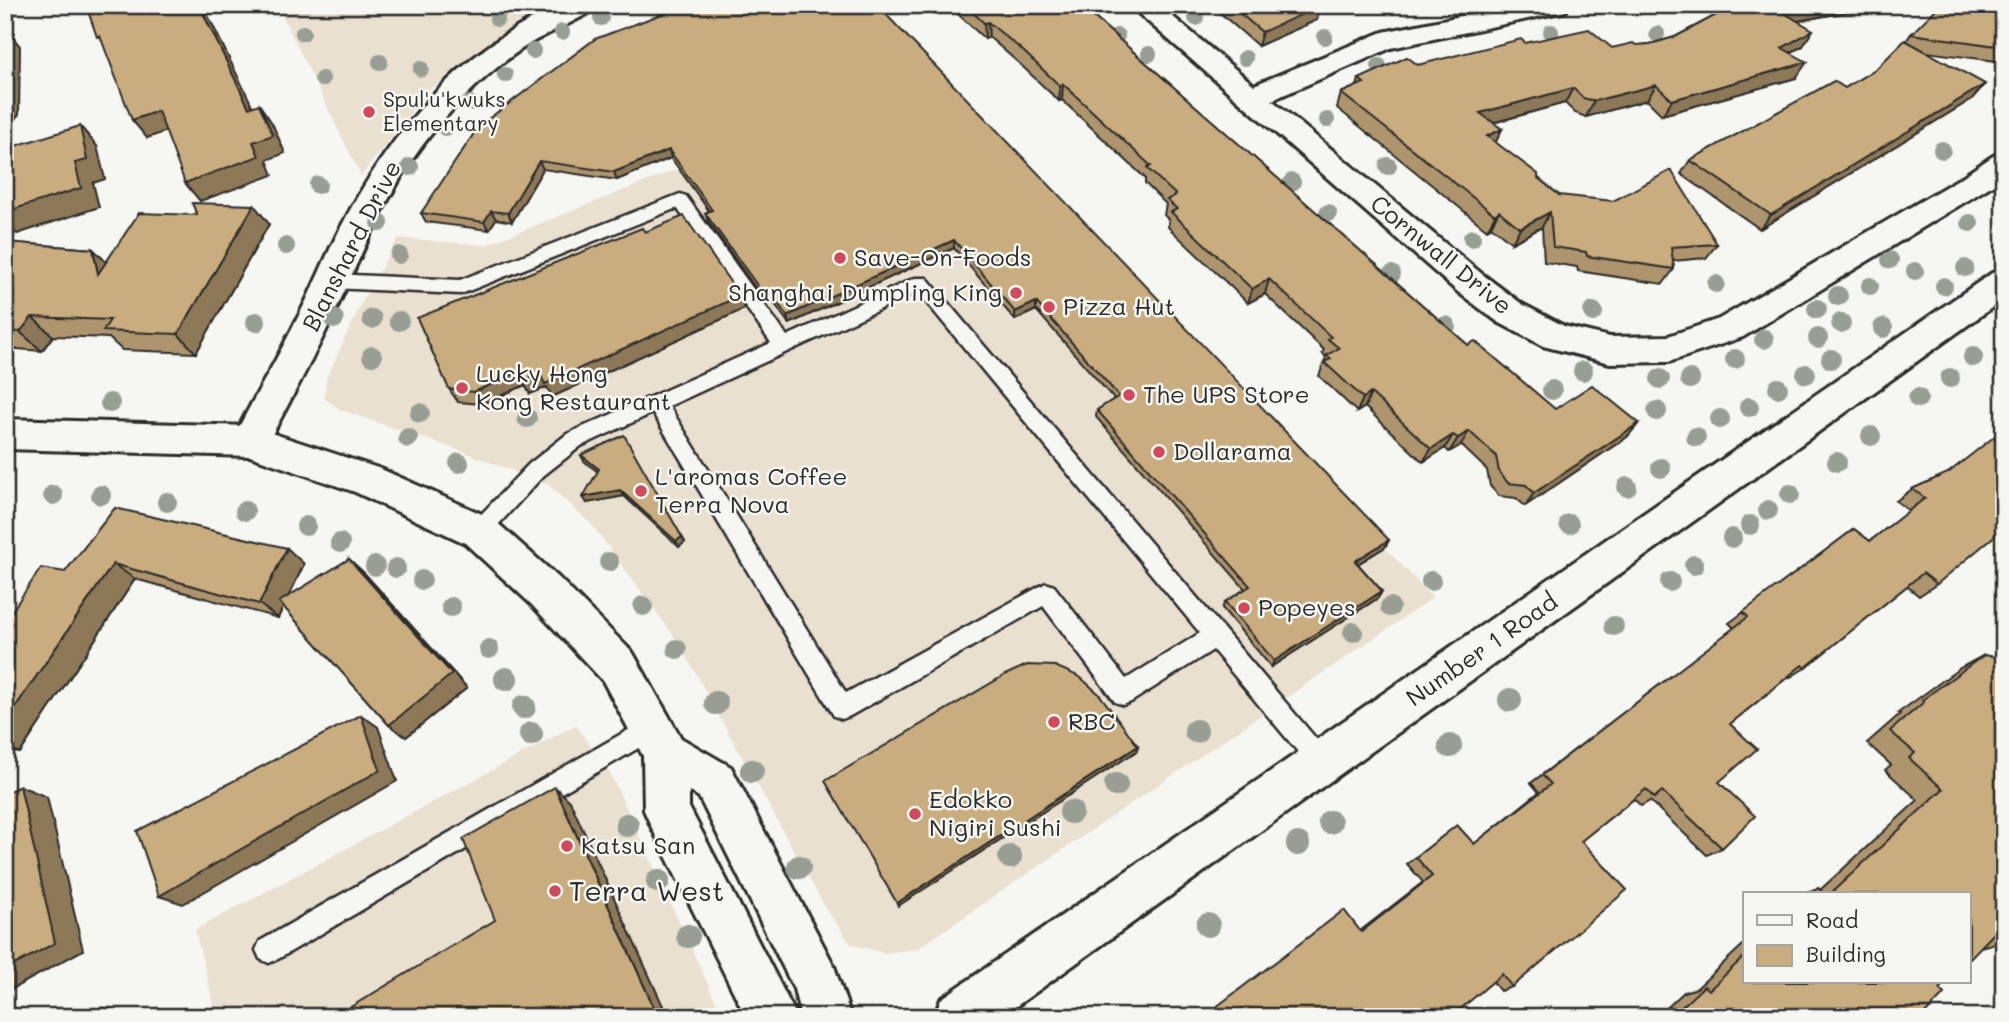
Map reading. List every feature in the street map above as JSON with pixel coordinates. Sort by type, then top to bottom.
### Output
[{"type":"street","name":"Blanshard Drive","points":[[250,442],[365,212],[405,146],[455,88],[510,43],[541,24],[586,5]]},
{"type":"street","name":"Cornwall Drive","points":[[1142,5],[1510,313],[1555,337],[1610,350],[1669,349],[1731,328],[1973,185],[2004,163]]},
{"type":"street","points":[[1252,97],[1383,41],[1556,5]]},
{"type":"street","name":"Number 1 Road","points":[[959,1017],[2004,282]]},
{"type":"street","points":[[5,434],[250,442],[368,480],[479,531],[545,591],[618,667],[658,741],[667,810],[772,1017]]},
{"type":"street","points":[[658,741],[715,782],[817,983],[826,1017]]},
{"type":"lane","points":[[332,281],[461,287],[680,200],[784,346]]},
{"type":"lane","points":[[479,531],[536,470],[574,440],[921,283],[1321,762]]},
{"type":"lane","points":[[656,401],[842,708],[1046,593],[1123,694],[1215,636]]},
{"type":"lane","points":[[269,950],[658,741]]},
{"type":"shaded area","name":"Spul'u'kwuks Elementary","points":[[277,5],[568,5],[550,11],[428,90],[361,176]]},
{"type":"shaded area","points":[[930,69],[1433,598],[917,949],[884,953],[851,944],[826,909],[679,643],[593,526],[549,485],[464,452],[341,410],[324,398],[326,379],[363,300],[398,238],[486,245]]},
{"type":"shaded area","points":[[576,725],[612,777],[723,1017],[217,1017],[195,930]]},
{"type":"building","points":[[86,5],[199,5],[249,108],[259,104],[273,135],[253,142],[259,156],[185,183],[158,111],[132,120]]},
{"type":"building","points":[[686,5],[877,5],[1389,540],[1355,561],[1382,591],[1274,661],[1225,602],[1250,586],[1097,410],[1119,396],[1036,302],[1015,312],[954,240],[787,316],[768,289],[762,292],[705,213],[712,210],[669,150],[614,172],[539,161],[508,213],[491,211],[484,222],[421,213],[479,126],[595,39]]},
{"type":"building","points":[[965,5],[1080,5],[1468,345],[1475,341],[1555,409],[1592,385],[1639,423],[1534,493],[1526,485],[1508,483],[1499,472],[1496,456],[1469,431],[1458,438],[1453,435],[1431,449],[1371,393],[1363,398],[1324,362],[1331,359],[1327,355],[1339,348],[1328,339],[1331,337],[1269,279],[1252,289],[1171,212],[1177,209],[1167,200],[1176,195],[1147,168],[1151,166],[1063,84],[1060,86],[1022,50],[988,22],[984,23]]},
{"type":"building","points":[[1230,5],[1320,5],[1321,6],[1262,32]]},
{"type":"building","points":[[1735,5],[1809,5],[1779,10],[1813,30],[1782,48],[1807,62],[1672,100],[1656,85],[1594,101],[1583,98],[1573,88],[1480,113],[1502,129],[1487,136],[1538,174],[1538,178],[1559,195],[1613,201],[1671,170],[1717,244],[1671,247],[1674,269],[1587,256],[1586,252],[1553,247],[1550,212],[1520,228],[1499,211],[1495,215],[1341,93],[1364,83],[1359,79],[1407,57],[1418,65],[1521,39],[1525,43],[1589,29],[1612,48],[1633,43],[1650,44],[1675,37]]},
{"type":"building","points":[[1940,5],[1989,5],[2004,15],[2004,47],[1911,34]]},
{"type":"building","points":[[1905,40],[1985,84],[1771,215],[1690,160],[1834,81],[1845,88],[1877,68]]},
{"type":"building","points":[[80,126],[87,160],[75,163],[81,188],[5,212],[5,149]]},
{"type":"building","points":[[192,203],[254,205],[178,334],[103,331],[110,320],[32,317],[20,332],[5,331],[5,242],[93,249],[98,274],[139,213],[197,215]]},
{"type":"building","points":[[684,216],[740,296],[545,384],[540,374],[523,381],[518,372],[474,392],[449,389],[417,318],[642,228],[645,232]]},
{"type":"building","points":[[2004,429],[2004,528],[1937,584],[1923,573],[1805,668],[1802,665],[1730,724],[1757,749],[1719,782],[1755,816],[1722,848],[1662,791],[1654,798],[1646,789],[1581,841],[1627,890],[1512,987],[1502,974],[1451,1017],[1203,1017],[1344,910],[1361,932],[1432,876],[1416,857],[1457,825],[1474,844],[1551,784],[1542,775],[1748,617],[1743,612],[1854,529],[1870,541],[1925,498],[1912,489],[1948,473]]},
{"type":"building","points":[[624,435],[682,537],[676,541],[620,490],[583,497],[599,469],[581,455]]},
{"type":"building","points":[[115,508],[287,548],[259,604],[113,564],[5,722],[5,621],[41,568],[65,572]]},
{"type":"building","points":[[349,559],[452,674],[389,725],[279,602]]},
{"type":"building","points":[[1984,655],[1996,657],[2004,663],[2004,936],[1997,930],[1970,958],[1970,892],[1832,892],[1943,789],[1909,758],[1915,753],[1890,731],[1924,702],[1922,700]]},
{"type":"building","points":[[1027,665],[1055,666],[1080,677],[1099,694],[1138,746],[897,903],[825,781],[1005,675]]},
{"type":"building","points":[[361,715],[380,770],[159,896],[137,831]]},
{"type":"building","points":[[20,786],[55,943],[5,970],[5,793]]},
{"type":"building","name":"Terra West","points":[[555,787],[658,1017],[334,1017],[495,920],[463,839]]},
{"type":"building","points":[[1743,958],[1743,984],[1944,984],[1939,989],[1944,994],[1922,1017],[1671,1017],[1704,986],[1709,990]]},
{"type":"building","points":[[103,1008],[105,1017],[88,1017]]},
{"type":"place","name":"Spul'u'kwuks Elementary","points":[[369,112]]},
{"type":"place","name":"Save-On-Foods","points":[[840,258]]},
{"type":"place","name":"Shanghai Dumpling King","points":[[1016,293]]},
{"type":"place","name":"Pizza Hut","points":[[1049,307]]},
{"type":"place","name":"Lucky Hong Kong Restaurant","points":[[462,388]]},
{"type":"place","name":"The UPS Store","points":[[1129,395]]},
{"type":"place","name":"Dollarama","points":[[1159,452]]},
{"type":"place","name":"L'aromas Coffee Terra Nova","points":[[641,491]]},
{"type":"place","name":"Popeyes","points":[[1244,608]]},
{"type":"place","name":"RBC","points":[[1054,722]]},
{"type":"place","name":"Edokko Nigiri Sushi","points":[[915,814]]},
{"type":"place","name":"Katsu San","points":[[567,846]]},
{"type":"place","name":"Terra West","points":[[555,891]]}]
